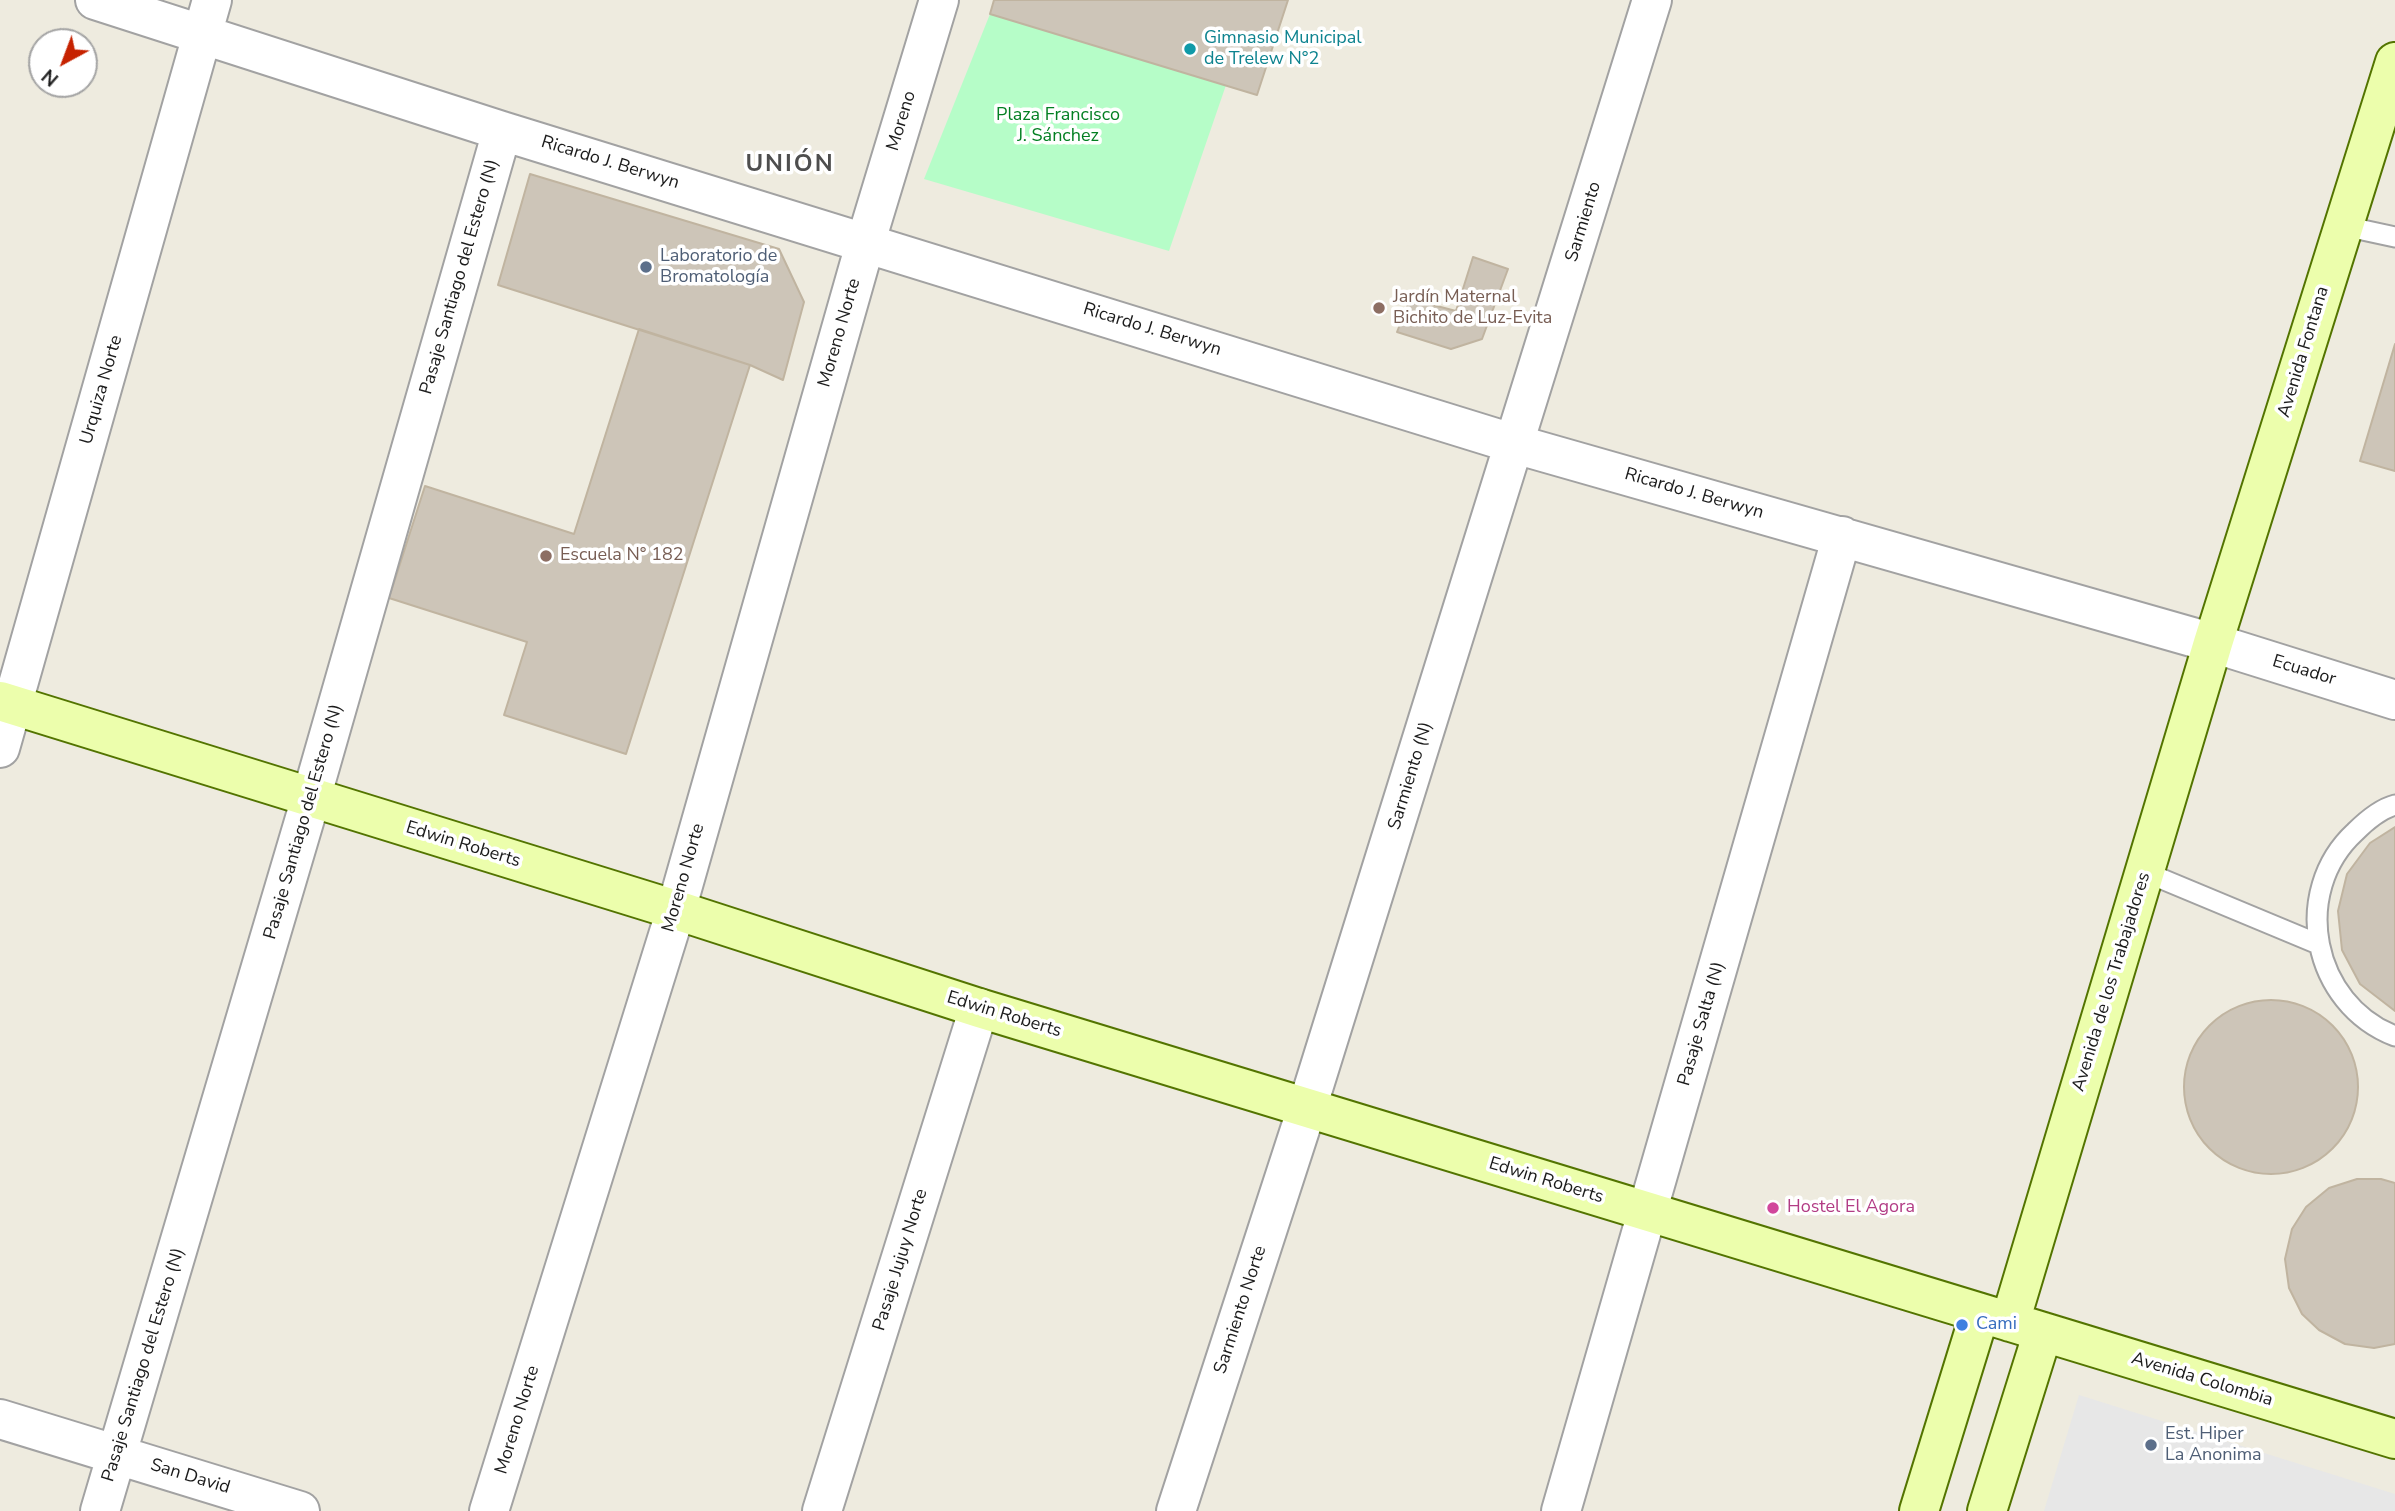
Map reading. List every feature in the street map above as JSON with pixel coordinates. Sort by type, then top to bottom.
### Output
[{"type":"street","name":"Ricardo J. Berwyn","points":[[95,0],[207,16],[502,131],[866,241],[1516,444],[2213,643]]},
{"type":"street","name":"Moreno","points":[[866,241],[939,0]]},
{"type":"street","name":"Sarmiento","points":[[1516,444],[1652,0]]},
{"type":"street","name":"Urquiza Norte","points":[[0,748],[7,703],[207,16]]},
{"type":"street","name":"Avenida Fontana","points":[[2213,643],[2395,62]]},
{"type":"street","name":"Pasaje Santiago del Estero (N)","points":[[100,1511],[311,798],[502,131]]},
{"type":"street","name":"Moreno Norte","points":[[489,1511],[676,910],[866,241]]},
{"type":"street","name":"Sarmiento (N)","points":[[1307,1108],[1516,444]]},
{"type":"street","name":"Pasaje Salta (N)","points":[[1561,1511],[1842,536]]},
{"type":"street","name":"Ecuador","points":[[2213,643],[2395,700]]},
{"type":"street","name":"Avenida de los Trabajadores","points":[[1987,1511],[2011,1322],[2213,643]]},
{"type":"street","name":"Edwin Roberts","points":[[7,703],[676,910],[979,1008],[2011,1322]]},
{"type":"street","name":"Pasaje Jujuy Norte","points":[[822,1511],[979,1008]]},
{"type":"street","name":"Sarmiento Norte","points":[[1176,1511],[1307,1108]]},
{"type":"street","name":"Avenida de los Trabajadores","points":[[1919,1511],[2011,1322]]},
{"type":"street","name":"Avenida Colombia","points":[[2011,1322],[2395,1438]]},
{"type":"street","name":"San David","points":[[0,1419],[300,1511]]},
{"type":"lane","points":[[2344,226],[2395,237]]},
{"type":"lane","points":[[2395,805],[2366,821],[2346,840],[2330,863],[2320,889],[2316,917],[2318,944],[2327,971],[2341,995],[2360,1015],[2395,1036]]},
{"type":"lane","points":[[2145,872],[2318,944]]},
{"type":"green space","name":"Plaza Francisco J. Sánchez","points":[[990,14],[1226,85],[1169,251],[924,179]]},
{"type":"shaded area","name":"Est. Hiper La Anonima","points":[[2079,1395],[2395,1494],[2395,1511],[2044,1511]]},
{"type":"building","name":"Gimnasio Municipal de Trelew N°2","points":[[994,0],[1288,0],[1257,95],[990,14]]},
{"type":"building","name":"Laboratorio de Bromatología","points":[[530,174],[779,249],[804,302],[783,380],[750,365],[498,285]]},
{"type":"building","points":[[1473,257],[1508,269],[1482,339],[1451,349],[1397,332],[1410,299],[1456,311]]},
{"type":"building","name":"Escuela N° 182","points":[[639,329],[750,365],[626,754],[504,715],[527,642],[389,598],[425,486],[574,534]]},
{"type":"building","points":[[2395,344],[2395,471],[2360,461]]},
{"type":"building","points":[[2395,827],[2395,1011],[2360,984],[2342,950],[2338,911],[2347,874],[2370,843]]},
{"type":"building","points":[[2271,1000],[2304,1007],[2333,1025],[2351,1054],[2358,1087],[2351,1120],[2333,1149],[2304,1167],[2271,1174],[2238,1167],[2209,1149],[2191,1120],[2184,1087],[2191,1054],[2209,1025],[2238,1007]]},
{"type":"building","points":[[2357,1179],[2381,1179],[2395,1183],[2395,1344],[2374,1348],[2345,1344],[2319,1330],[2302,1314],[2289,1288],[2285,1259],[2292,1229],[2306,1207],[2329,1188]]},
{"type":"place","name":"Gimnasio Municipal de Trelew N°2","points":[[1190,49]]},
{"type":"place","name":"Laboratorio de Bromatología","points":[[646,267]]},
{"type":"place","name":"Jardín Maternal Bichito de Luz-Evita","points":[[1379,308]]},
{"type":"place","name":"Escuela N° 182","points":[[546,556]]},
{"type":"place","name":"Hostel El Agora","points":[[1773,1208]]},
{"type":"place","name":"Cami","points":[[1962,1325]]},
{"type":"place","name":"Est. Hiper La Anonima","points":[[2151,1445]]},
{"type":"district","name":"UNIÓN","points":[[790,165]]}]
